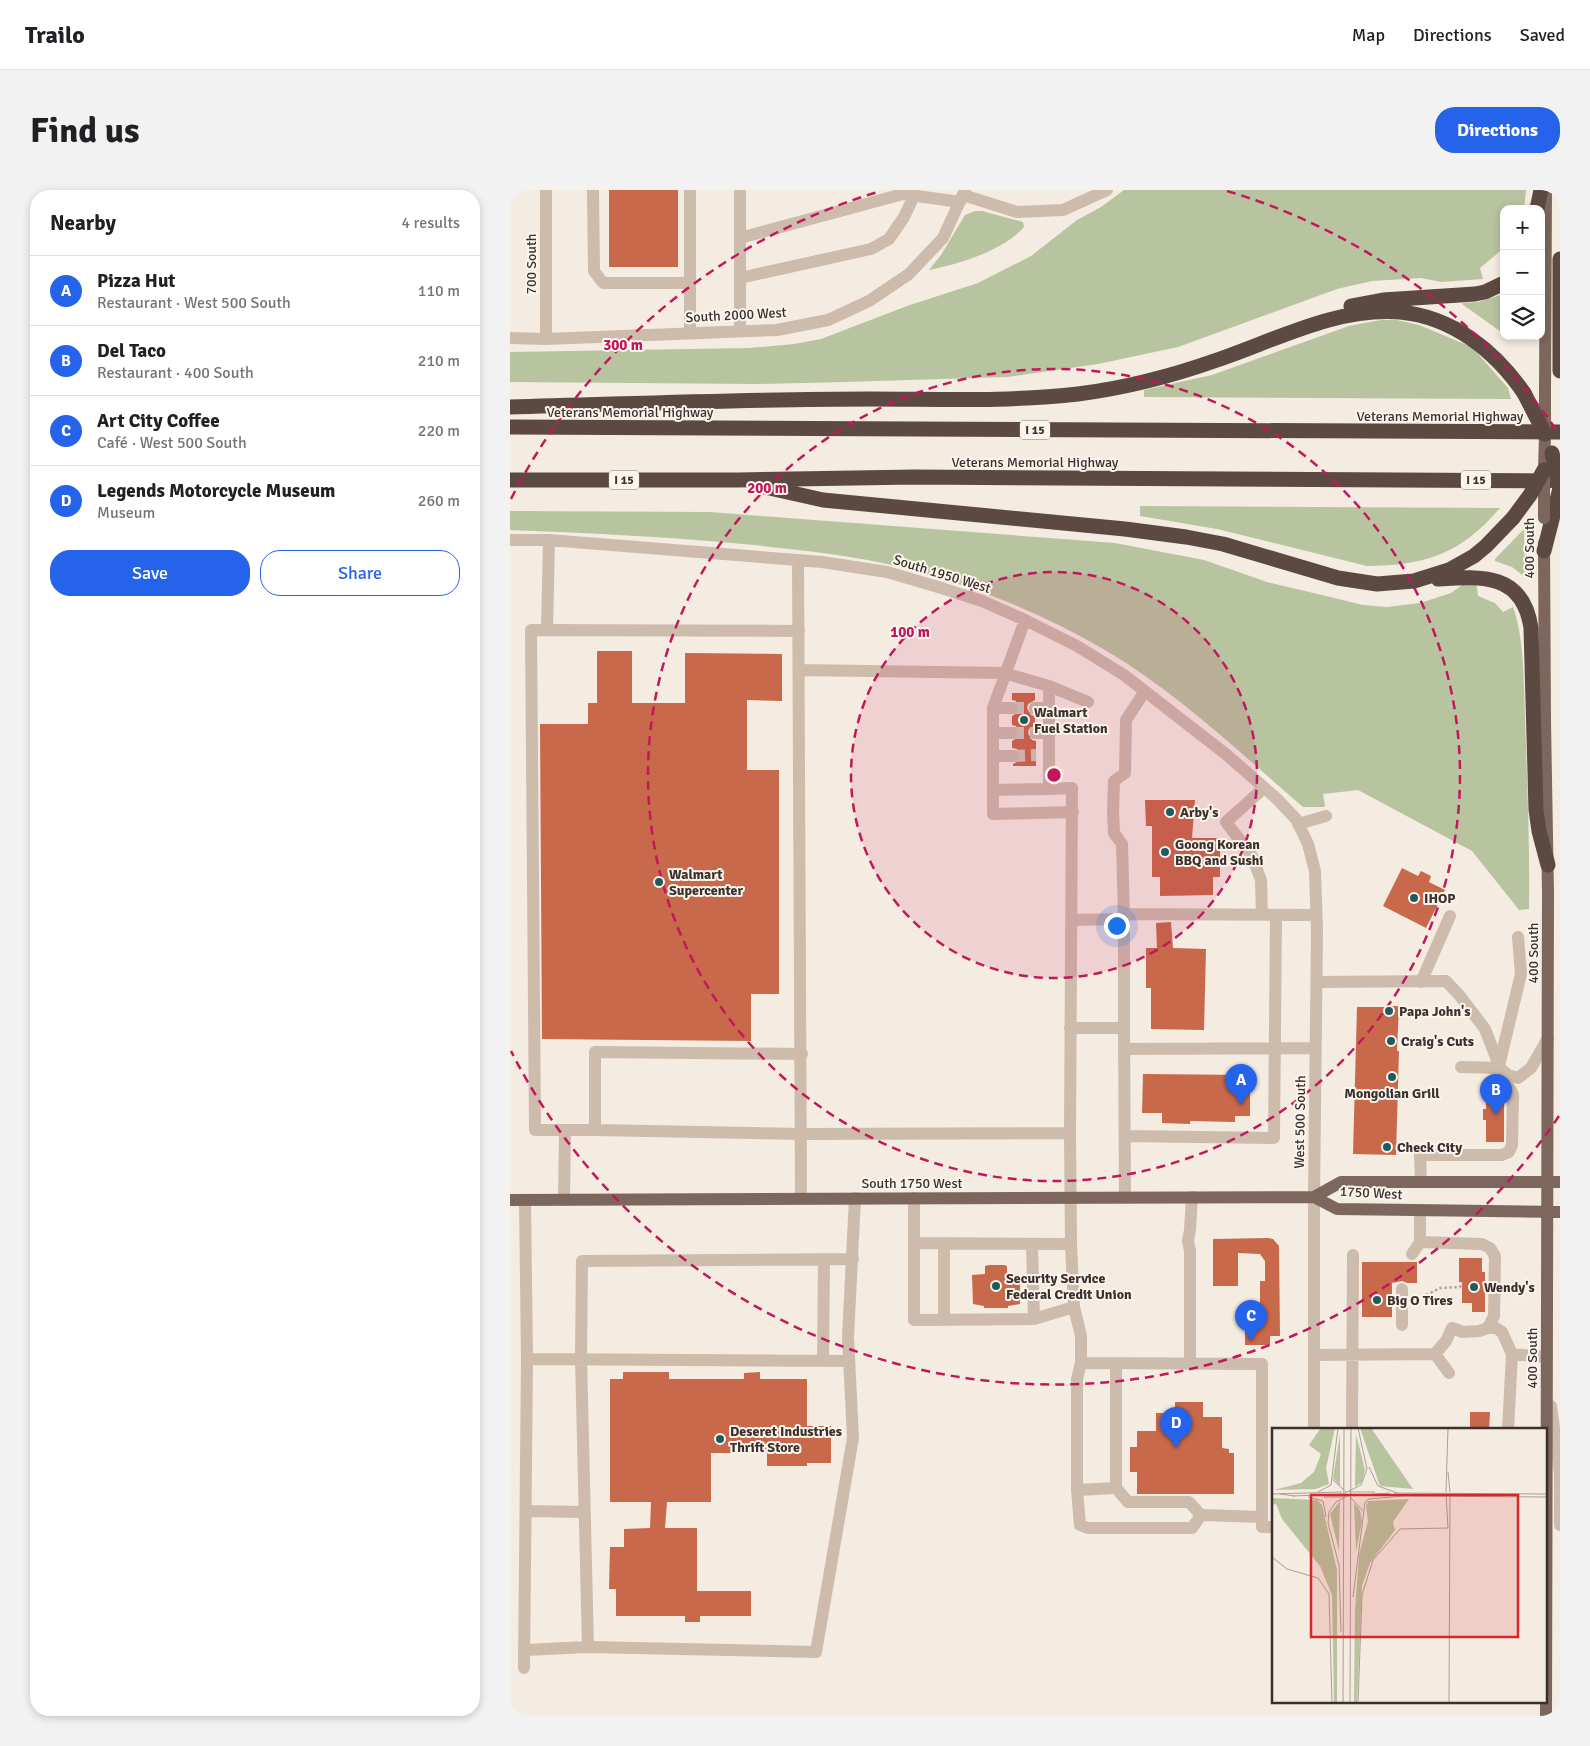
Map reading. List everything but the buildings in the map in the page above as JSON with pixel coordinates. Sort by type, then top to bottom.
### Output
[{"type":"highway","points":[[1539,205],[1541,190]]},
{"type":"highway","points":[[1560,259],[1560,371]]},
{"type":"highway","points":[[1240,352],[1292,327],[1365,302],[1475,294],[1500,285]]},
{"type":"highway","points":[[510,407],[870,399],[994,400],[1079,394],[1138,383],[1193,368],[1320,323],[1349,315],[1382,311],[1410,313],[1447,325],[1479,344],[1500,362],[1555,433],[1552,453],[1544,470],[1530,495],[1513,518],[1486,546],[1461,564],[1438,575],[1414,581]]},
{"type":"highway","name":"Veterans Memorial Highway","points":[[510,427],[1555,433]]},
{"type":"highway","points":[[1544,551],[1548,518],[1560,489],[1552,453]]},
{"type":"highway","name":"Veterans Memorial Highway","points":[[510,480],[738,480],[915,477],[1560,481]]},
{"type":"highway","points":[[738,480],[823,500],[1150,532],[1223,544],[1351,581],[1377,584],[1469,577],[1487,578],[1504,584],[1518,595],[1527,610],[1531,628],[1536,810],[1548,865]]},
{"type":"main road","name":"400 South","points":[[1546,190],[1545,390],[1555,433],[1544,470],[1548,518]]},
{"type":"main road","name":"400 South","points":[[1544,551],[1544,722],[1548,865],[1547,1181],[1554,1212],[1547,1357],[1548,1428]]},
{"type":"main road","name":"1750 West","points":[[1314,1197],[1341,1182],[1560,1182]]},
{"type":"main road","name":"1750 West","points":[[1314,1197],[1338,1209],[1554,1212]]},
{"type":"main road","name":"South 1750 West","points":[[510,1200],[1314,1197]]},
{"type":"street","name":"700 South","points":[[546,190],[546,339]]},
{"type":"street","points":[[593,190],[594,272],[603,283],[690,283]]},
{"type":"street","points":[[690,190],[690,333]]},
{"type":"street","points":[[740,190],[740,331]]},
{"type":"street","points":[[740,238],[903,194],[914,196],[963,196],[1017,212],[1063,210],[1108,190]]},
{"type":"street","points":[[740,278],[871,248],[889,239],[904,217],[914,196]]},
{"type":"street","name":"South 2000 West","points":[[510,338],[546,339],[777,330],[828,320],[869,301],[908,274],[942,238],[963,196]]},
{"type":"street","name":"South 1950 West","points":[[510,540],[549,540],[822,562],[887,572],[974,598],[1025,620],[1077,646],[1124,675],[1220,749],[1264,788],[1297,822]]},
{"type":"street","points":[[547,630],[549,540]]},
{"type":"street","points":[[798,560],[802,1054],[801,1199]]},
{"type":"street","points":[[1025,620],[1004,673],[993,708],[992,814],[1072,812]]},
{"type":"street","points":[[799,630],[531,630],[535,1130],[802,1134],[1070,1132]]},
{"type":"street","points":[[799,670],[1004,673],[1049,686],[1088,702]]},
{"type":"street","points":[[1049,686],[1049,789]]},
{"type":"street","points":[[1125,1197],[1124,917],[1122,844],[1114,833],[1114,781],[1125,773],[1126,720],[1145,691]]},
{"type":"street","points":[[993,708],[1012,708]]},
{"type":"street","points":[[1035,708],[1049,708]]},
{"type":"street","points":[[1036,733],[1050,732]]},
{"type":"street","points":[[993,733],[1012,733]]},
{"type":"street","points":[[1036,755],[1050,755]]},
{"type":"street","points":[[993,756],[1013,756]]},
{"type":"street","points":[[992,790],[1072,788],[1071,1244],[1074,1307],[1081,1336],[1081,1364],[1077,1379],[1077,1490],[1080,1525],[1088,1528],[1192,1528],[1201,1515]]},
{"type":"street","points":[[1262,915],[1261,880],[1252,856],[1226,822],[1264,788]]},
{"type":"street","points":[[1297,822],[1326,816]]},
{"type":"street","name":"West 500 South","points":[[1297,822],[1308,844],[1315,871],[1314,1428]]},
{"type":"street","points":[[1125,1136],[1274,1138],[1276,915]]},
{"type":"street","points":[[1071,920],[1124,917],[1316,915]]},
{"type":"street","points":[[1421,982],[1450,916]]},
{"type":"street","points":[[1421,1181],[1420,1155],[1502,1155],[1509,1152],[1512,1145],[1513,1095],[1511,1089],[1499,1079],[1497,1074],[1500,1068],[1521,974],[1518,937]]},
{"type":"street","points":[[1316,982],[1446,982],[1485,1029],[1500,1068],[1508,1075],[1518,1078],[1531,1068],[1548,1038]]},
{"type":"street","points":[[1070,1028],[1124,1028]]},
{"type":"street","points":[[1124,1049],[1316,1048]]},
{"type":"street","points":[[595,1130],[595,1052],[802,1054]]},
{"type":"street","points":[[1461,1067],[1500,1068]]},
{"type":"street","points":[[564,1200],[565,1131]]},
{"type":"street","points":[[1190,1364],[1190,1251],[1188,1241],[1192,1197]]},
{"type":"street","points":[[525,1650],[588,1648],[816,1652],[853,1438],[848,1337],[855,1198]]},
{"type":"street","points":[[914,1198],[914,1320],[1034,1318],[1074,1307]]},
{"type":"street","points":[[524,1668],[527,1359],[525,1200]]},
{"type":"street","points":[[1412,1254],[1420,1242],[1420,1210]]},
{"type":"street","points":[[1420,1242],[1482,1244],[1490,1248],[1494,1256],[1494,1316],[1488,1328]]},
{"type":"street","points":[[914,1243],[1071,1244]]},
{"type":"street","points":[[944,1244],[944,1320]]},
{"type":"street","points":[[1032,1244],[1034,1318]]},
{"type":"street","points":[[1352,1428],[1353,1255]]},
{"type":"street","points":[[823,1361],[824,1259]]},
{"type":"street","points":[[588,1648],[581,1358],[582,1261],[853,1259]]},
{"type":"street","points":[[1402,1289],[1402,1325]]},
{"type":"street","points":[[1314,1355],[1435,1354],[1446,1341],[1452,1328],[1463,1332],[1479,1332],[1488,1328],[1496,1328],[1502,1332],[1512,1354],[1508,1428]]},
{"type":"street","points":[[1435,1354],[1449,1373]]},
{"type":"street","points":[[1512,1354],[1547,1357]]},
{"type":"street","points":[[527,1359],[849,1361]]},
{"type":"street","points":[[1116,1363],[1116,1488],[1128,1502],[1189,1502],[1201,1515],[1262,1517]]},
{"type":"street","points":[[1081,1364],[1262,1364],[1268,1463],[1262,1527],[1272,1527]]},
{"type":"street","points":[[1548,1383],[1559,1465],[1560,1526]]},
{"type":"street","points":[[1077,1490],[1116,1488]]},
{"type":"street","points":[[526,1512],[584,1512]]},
{"type":"path","points":[[1426,1295],[1440,1288],[1460,1287],[1462,1282]]},
{"type":"green space","points":[[1124,190],[1526,190],[1524,205],[1500,205],[1500,251],[1480,268],[1483,279],[1441,282],[1421,278],[1372,281],[1337,289],[1178,347],[1098,364],[1007,377],[844,382],[757,384],[510,382],[510,352],[750,348],[794,344],[821,339],[907,306],[978,283],[1031,256],[1077,220],[1101,207]]},
{"type":"green space","points":[[975,211],[982,211],[1023,222],[1024,227],[1005,243],[993,250],[967,260],[929,270],[941,255],[965,215]]},
{"type":"green space","points":[[1500,295],[1500,331],[1462,304],[1478,302]]},
{"type":"green space","points":[[1381,320],[1397,320],[1419,325],[1472,347],[1508,388],[1511,399],[1144,397],[1144,390],[1212,375],[1349,326]]},
{"type":"green space","points":[[1140,506],[1500,508],[1471,536],[1441,554],[1425,560],[1407,563],[1367,566],[1217,529],[1140,516]]},
{"type":"green space","points":[[510,511],[710,512],[1115,543],[1204,560],[1267,582],[1363,605],[1387,607],[1420,603],[1451,593],[1465,583],[1476,581],[1478,596],[1495,603],[1503,612],[1513,607],[1517,619],[1523,661],[1529,837],[1529,909],[1519,910],[1472,851],[1358,790],[1323,794],[1324,807],[1303,807],[1183,704],[1132,667],[1053,622],[999,599],[916,571],[837,555],[693,540],[510,530]]},
{"type":"green space","points":[[1524,529],[1525,577],[1512,567],[1495,561]]},
{"type":"tunnel","points":[[1012,708],[1035,708]]},
{"type":"tunnel","points":[[1012,733],[1036,733]]},
{"type":"tunnel","points":[[1013,756],[1036,755]]},
{"type":"place","name":"Walmart Fuel Station","points":[[1024,720]]},
{"type":"place","name":"Arby's","points":[[1170,812]]},
{"type":"place","name":"Goong Korean BBQ and Sushi","points":[[1165,852]]},
{"type":"place","name":"Walmart Supercenter","points":[[659,882]]},
{"type":"place","name":"IHOP","points":[[1414,898]]},
{"type":"place","name":"Papa John's","points":[[1389,1011]]},
{"type":"place","name":"Craig's Cuts","points":[[1391,1041]]},
{"type":"place","name":"Mongolian Grill","points":[[1392,1077]]},
{"type":"place","name":"Pizza Hut","points":[[1241,1105]]},
{"type":"place","name":"Del Taco","points":[[1496,1115]]},
{"type":"place","name":"Check City","points":[[1387,1147]]},
{"type":"place","name":"Security Service Federal Credit Union","points":[[996,1286]]},
{"type":"place","name":"Wendy's","points":[[1474,1287]]},
{"type":"place","name":"Big O Tires","points":[[1377,1300]]},
{"type":"place","name":"Art City Coffee","points":[[1251,1341]]},
{"type":"place","name":"Deseret Industries Thrift Store","points":[[720,1439]]},
{"type":"place","name":"Legends Motorcycle Museum","points":[[1176,1448]]}]
